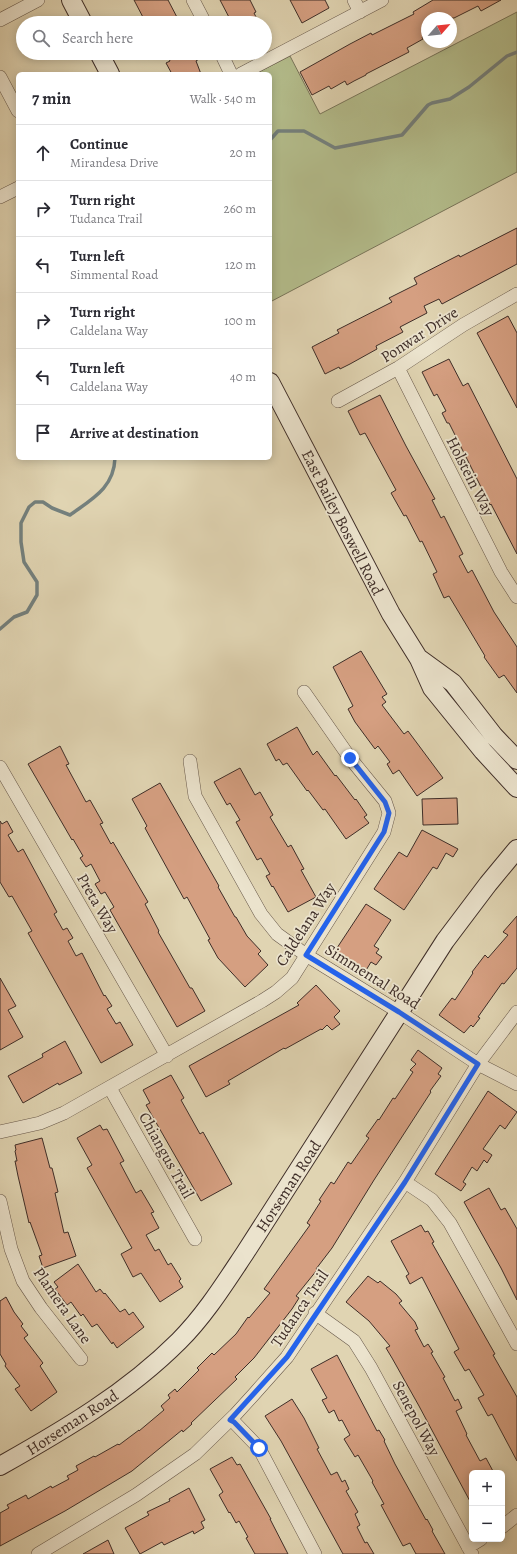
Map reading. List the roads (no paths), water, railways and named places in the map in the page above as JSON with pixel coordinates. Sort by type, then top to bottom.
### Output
[{"type":"street","points":[[0,20],[38,0]]},
{"type":"street","points":[[71,0],[79,16]]},
{"type":"street","points":[[193,0],[201,16]]},
{"type":"street","points":[[354,0],[360,12]]},
{"type":"street","points":[[272,58],[382,0]]},
{"type":"street","points":[[103,60],[109,72]]},
{"type":"street","points":[[224,60],[230,72]]},
{"type":"street","points":[[245,72],[268,60]]},
{"type":"street","points":[[0,77],[16,107]]},
{"type":"street","points":[[0,197],[16,189]]},
{"type":"street","name":"Ponwar Drive","points":[[338,401],[398,368],[462,325],[517,294]]},
{"type":"street","name":"Holstein Way","points":[[398,368],[501,572],[517,597]]},
{"type":"street","name":"East Bailey Boswell Road","points":[[272,386],[391,614],[420,659],[432,688],[483,750],[517,788]]},
{"type":"street","name":"East Bailey Boswell Road","points":[[420,659],[453,683],[494,736],[517,760]]},
{"type":"street","name":"Caldelana Way","points":[[0,1132],[40,1123],[64,1113],[167,1056],[276,992],[292,978],[384,832],[389,813],[385,802],[350,758],[304,692]]},
{"type":"street","name":"Simmental Road","points":[[190,761],[195,796],[261,914],[277,934],[306,955],[399,1012],[478,1064],[517,1084]]},
{"type":"street","name":"Preta Way","points":[[0,766],[167,1056]]},
{"type":"street","name":"Horseman Road","points":[[0,1466],[72,1425],[104,1403],[131,1383],[180,1340],[213,1299],[245,1253],[445,941],[488,884],[517,849]]},
{"type":"street","name":"Tudanca Trail","points":[[38,1554],[52,1550],[195,1454],[230,1420],[287,1357],[315,1313],[405,1182],[478,1064],[517,1012]]},
{"type":"street","name":"Chiangus Trail","points":[[110,1088],[195,1239]]},
{"type":"street","points":[[405,1182],[432,1200],[450,1223],[517,1344]]},
{"type":"street","name":"Plamera Lane","points":[[0,1201],[11,1249],[22,1281],[80,1359]]},
{"type":"street","name":"Senepol Way","points":[[315,1313],[354,1341],[371,1368],[470,1550]]},
{"type":"street","points":[[230,1420],[234,1422],[259,1448],[315,1554]]},
{"type":"street","points":[[505,1525],[517,1515]]},
{"type":"street","points":[[470,1550],[478,1542]]},
{"type":"waterway","points":[[272,138],[278,131],[304,131],[335,148],[402,135],[428,105],[450,99],[469,87],[507,56],[517,52]]},
{"type":"waterway","points":[[0,629],[14,617],[27,612],[37,595],[37,582],[24,562],[21,542],[21,523],[29,507],[35,502],[43,502],[52,508],[70,515],[94,498],[106,485],[111,477],[115,460]]}]
